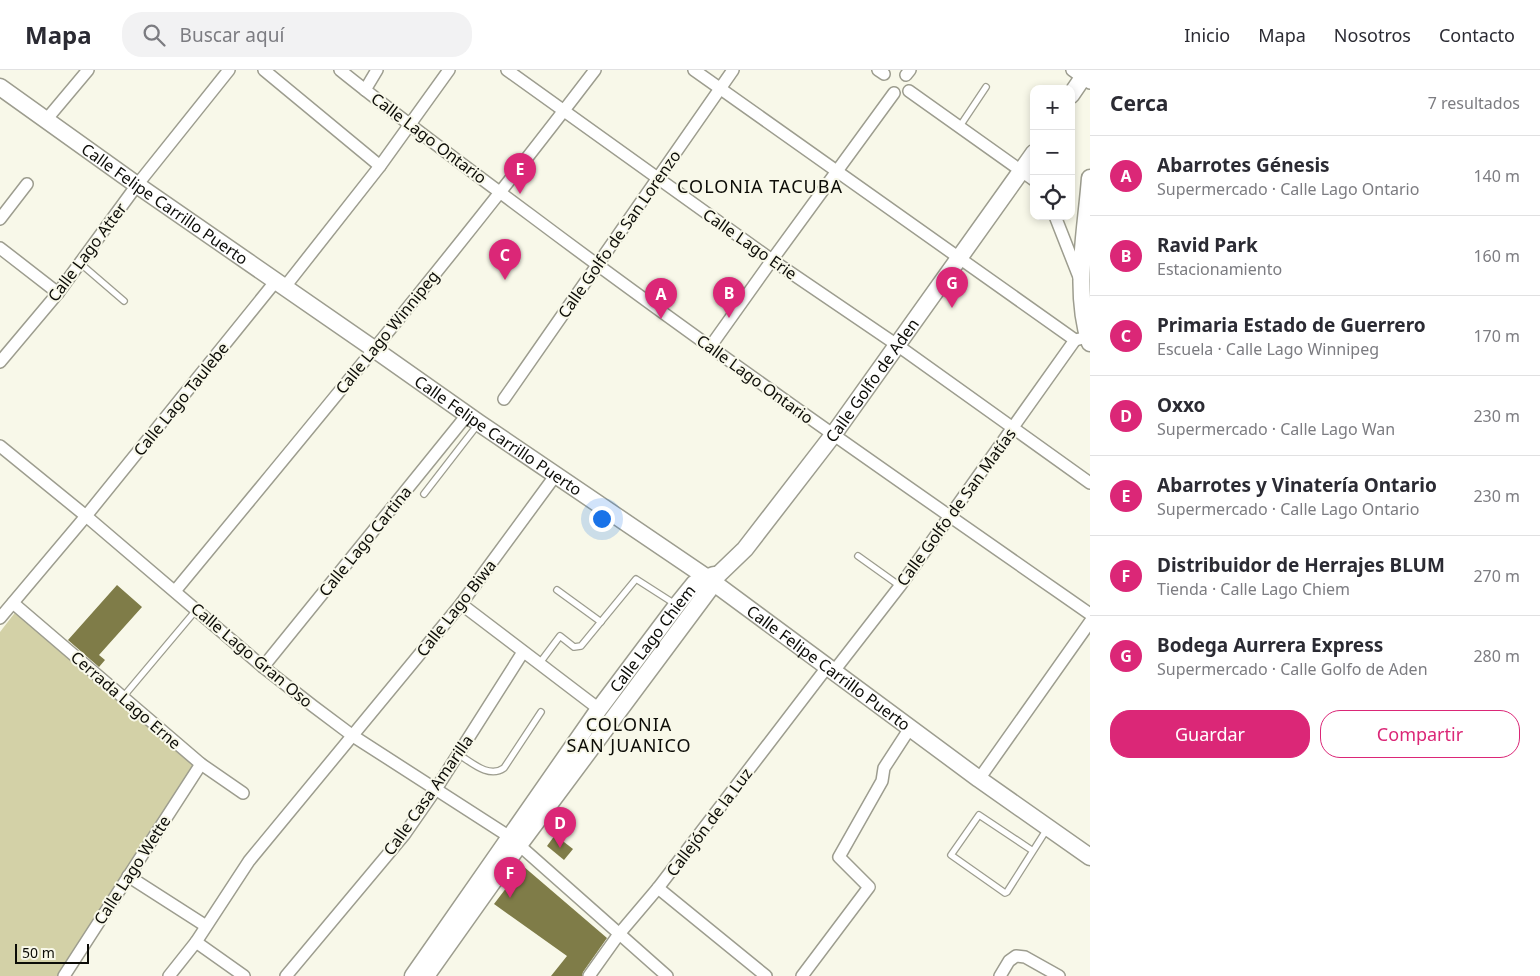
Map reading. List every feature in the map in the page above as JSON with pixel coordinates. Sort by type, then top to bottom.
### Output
[{"type":"street","points":[[46,120],[88,70]]},
{"type":"street","name":"Calle Lago Atter","points":[[0,362],[58,293],[137,185],[229,70]]},
{"type":"street","points":[[264,70],[380,166]]},
{"type":"street","name":"Calle Lago Ontario","points":[[340,70],[410,126],[596,265],[833,435],[1090,614]]},
{"type":"street","points":[[365,90],[377,70]]},
{"type":"street","name":"Calle Lago Taulebe","points":[[0,618],[380,166],[450,70]]},
{"type":"street","name":"Calle Lago Erie","points":[[507,70],[772,260],[897,345],[1090,483]]},
{"type":"street","name":"Calle Lago Winnipeg","points":[[176,591],[374,349],[595,70]]},
{"type":"street","points":[[694,70],[959,259],[1084,340]]},
{"type":"street","name":"Calle Golfo de San Lorenzo","points":[[504,399],[733,70]]},
{"type":"street","points":[[1075,88],[1083,75]]},
{"type":"street","name":"Calle Felipe Carrillo Puerto","points":[[0,86],[137,185],[555,476],[713,578],[910,728],[1090,857]]},
{"type":"street","points":[[909,91],[1028,176]]},
{"type":"street","points":[[710,347],[836,170],[894,93]]},
{"type":"street","name":"Calle Golfo de Aden","points":[[713,578],[745,549],[833,435],[959,259],[1028,176]]},
{"type":"street","points":[[1084,340],[1081,283],[1090,178]]},
{"type":"street","points":[[0,219],[26,184]]},
{"type":"street","points":[[1057,220],[1081,283]]},
{"type":"street","points":[[0,248],[58,293]]},
{"type":"street","name":"Calle Golfo de San Matías","points":[[831,668],[900,586],[1012,428],[1084,340]]},
{"type":"street","name":"Calle Lago Cartina","points":[[263,666],[473,419]]},
{"type":"street","name":"Calle Lago Gran Oso","points":[[0,446],[176,591],[263,666],[353,736],[515,841],[667,976]]},
{"type":"street","name":"Calle Lago Biwa","points":[[169,976],[196,942],[249,861],[461,604],[555,476]]},
{"type":"street","name":"Calle Lago Chiem","points":[[426,976],[599,709],[694,584],[713,578]]},
{"type":"street","name":"Calle Lago Chiem","points":[[412,976],[713,578]]},
{"type":"street","name":"Cerrada Lago Erne","points":[[13,603],[201,764],[243,793]]},
{"type":"street","points":[[461,604],[599,709]]},
{"type":"street","points":[[979,779],[1090,622]]},
{"type":"street","name":"Calle Casa Amarilla","points":[[286,976],[404,835],[436,789],[523,652]]},
{"type":"street","name":"Callejón de la Luz","points":[[589,976],[619,934],[658,888],[831,668]]},
{"type":"street","points":[[817,976],[804,973],[869,887],[839,857],[882,781],[884,768],[910,728]]},
{"type":"street","name":"Calle Lago Wette","points":[[64,976],[201,764]]},
{"type":"street","points":[[128,876],[206,926]]},
{"type":"street","points":[[658,888],[766,976]]},
{"type":"street","points":[[196,942],[237,974]]},
{"type":"street","points":[[1000,976],[1009,961],[1016,956],[1025,957],[1059,976]]},
{"type":"lane","points":[[960,126],[986,87]]},
{"type":"lane","points":[[80,264],[124,301]]},
{"type":"lane","points":[[424,494],[473,419]]},
{"type":"lane","points":[[858,556],[900,586]]},
{"type":"lane","points":[[539,664],[560,636],[578,648],[636,579],[677,605]]},
{"type":"lane","points":[[557,590],[601,622]]},
{"type":"lane","points":[[123,697],[197,609]]},
{"type":"lane","points":[[458,754],[489,772],[499,772],[504,768],[541,712]]},
{"type":"lane","points":[[1033,851],[979,815],[951,855],[1005,893],[1007,892],[1048,828]]},
{"type":"shaded area","points":[[17,610],[198,764],[61,976],[0,976],[0,632]]},
{"type":"building","points":[[117,585],[142,607],[99,655],[105,660],[99,667],[68,640]]},
{"type":"building","points":[[555,835],[573,849],[564,860],[547,846]]},
{"type":"building","points":[[523,866],[607,938],[582,976],[551,976],[567,956],[494,904]]},
{"type":"place","name":"Abarrotes y Vinatería Ontario","points":[[520,194]]},
{"type":"place","name":"Primaria Estado de Guerrero","points":[[505,280]]},
{"type":"place","name":"Bodega Aurrera Express","points":[[952,308]]},
{"type":"place","name":"Ravid Park","points":[[729,318]]},
{"type":"place","name":"Abarrotes Génesis","points":[[661,319]]},
{"type":"place","name":"Oxxo","points":[[560,848]]},
{"type":"place","name":"Distribuidor de Herrajes BLUM","points":[[510,898]]},
{"type":"district","name":"COLONIA TACUBA","points":[[760,187]]},
{"type":"district","name":"COLONIA SAN JUANICO","points":[[629,735]]}]
